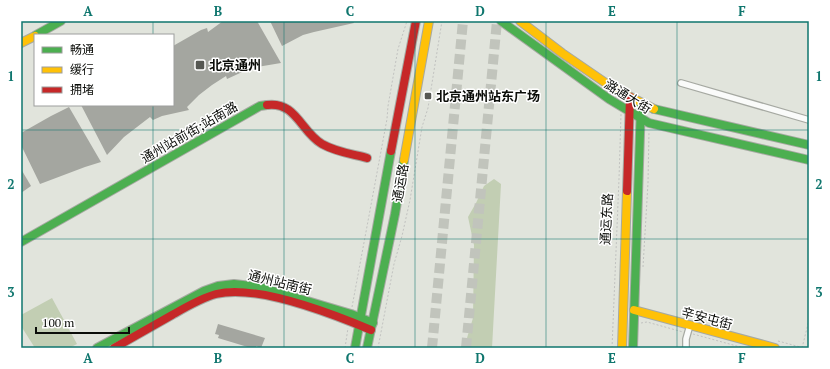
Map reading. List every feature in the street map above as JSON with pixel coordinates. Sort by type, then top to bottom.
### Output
[{"type":"main road","points":[[38,34],[61,21]]},
{"type":"main road","name":"通运路","points":[[355,348],[416,21]]},
{"type":"main road","name":"通运路","points":[[367,348],[394,214],[429,21]]},
{"type":"main road","name":"潞通大街","points":[[500,21],[609,99],[649,123],[809,160]]},
{"type":"main road","name":"潞通大街","points":[[520,21],[613,88],[651,108],[809,145]]},
{"type":"main road","points":[[21,43],[34,36]]},
{"type":"main road","name":"通运东路","points":[[622,348],[630,97]]},
{"type":"main road","points":[[633,348],[637,311],[642,103]]},
{"type":"main road","name":"通州站前街;站南潞","points":[[21,242],[260,106],[275,104],[288,108],[300,120],[310,136],[323,145],[367,158]]},
{"type":"main road","name":"通州站南街","points":[[97,348],[186,300],[218,286],[234,284],[260,287],[372,326]]},
{"type":"main road","name":"通州站南街","points":[[114,348],[196,302],[216,294],[238,291],[260,294],[342,318],[350,318]]},
{"type":"main road","name":"辛安屯街","points":[[637,311],[689,329],[775,348]]},
{"type":"street","points":[[681,83],[809,120]]},
{"type":"street","points":[[686,348],[686,339],[689,329]]},
{"type":"path","name":"通运路","points":[[345,348],[387,119],[398,49],[406,21]]},
{"type":"path","name":"通运路","points":[[378,348],[394,264],[410,200],[422,127],[428,108],[442,21]]},
{"type":"path","name":"通运东路","points":[[612,348],[619,179],[620,106]]},
{"type":"path","points":[[643,273],[648,183],[649,123]]},
{"type":"path","points":[[637,311],[641,327]]},
{"type":"path","points":[[802,348],[809,320]]},
{"type":"path","name":"辛安屯街","points":[[641,323],[647,322],[689,329],[744,348]]},
{"type":"path","points":[[613,327],[622,326]]},
{"type":"green space","points":[[494,179],[501,184],[492,348],[464,348],[473,318],[474,245],[468,217],[484,186]]},
{"type":"green space","points":[[52,298],[77,344],[69,348],[35,348],[21,326],[21,315]]},
{"type":"building","points":[[223,21],[257,21],[281,63],[251,68],[227,79],[226,76],[199,95],[187,107],[189,110],[162,116],[153,120],[150,117],[124,137],[107,155],[82,106],[174,106],[174,45],[201,30],[207,28],[208,32]]},
{"type":"building","points":[[270,21],[353,21],[354,23],[303,35],[282,46]]},
{"type":"building","points":[[69,107],[101,162],[40,184],[21,145],[21,133]]},
{"type":"building","points":[[21,169],[31,186],[21,193]]},
{"type":"building","points":[[218,324],[265,338],[261,348],[256,346],[256,348],[251,348],[218,338],[219,335],[215,334]]},
{"type":"tunnel","points":[[432,348],[463,21]]},
{"type":"tunnel","points":[[466,348],[497,21]]},
{"type":"traffic: fast","points":[[38,34],[61,21]]},
{"type":"traffic: fast","points":[[501,21],[609,99],[649,123],[809,160]]},
{"type":"traffic: fast","points":[[633,348],[641,103]]},
{"type":"traffic: fast","points":[[21,242],[260,106],[267,105]]},
{"type":"traffic: fast","points":[[654,109],[809,145]]},
{"type":"traffic: fast","points":[[355,348],[391,151]]},
{"type":"traffic: fast","points":[[367,348],[395,214],[404,160]]},
{"type":"traffic: fast","points":[[97,348],[204,291],[218,286],[234,284],[260,287],[351,314],[373,323]]},
{"type":"traffic: slow","points":[[404,160],[429,21]]},
{"type":"traffic: slow","points":[[520,21],[562,53],[613,88],[654,109]]},
{"type":"traffic: slow","points":[[21,43],[34,36]]},
{"type":"traffic: slow","points":[[622,348],[627,191]]},
{"type":"traffic: slow","points":[[634,310],[775,348]]},
{"type":"traffic: jam","points":[[391,151],[416,21]]},
{"type":"traffic: jam","points":[[627,191],[630,97]]},
{"type":"traffic: jam","points":[[267,105],[277,105],[292,112],[315,139],[327,147],[367,158]]},
{"type":"traffic: jam","points":[[114,348],[199,300],[216,294],[233,292],[252,293],[294,302],[371,330]]},
{"type":"place","name":"北京通州","points":[[200,65]]},
{"type":"place","name":"北京通州站东广场","points":[[428,96]]}]
